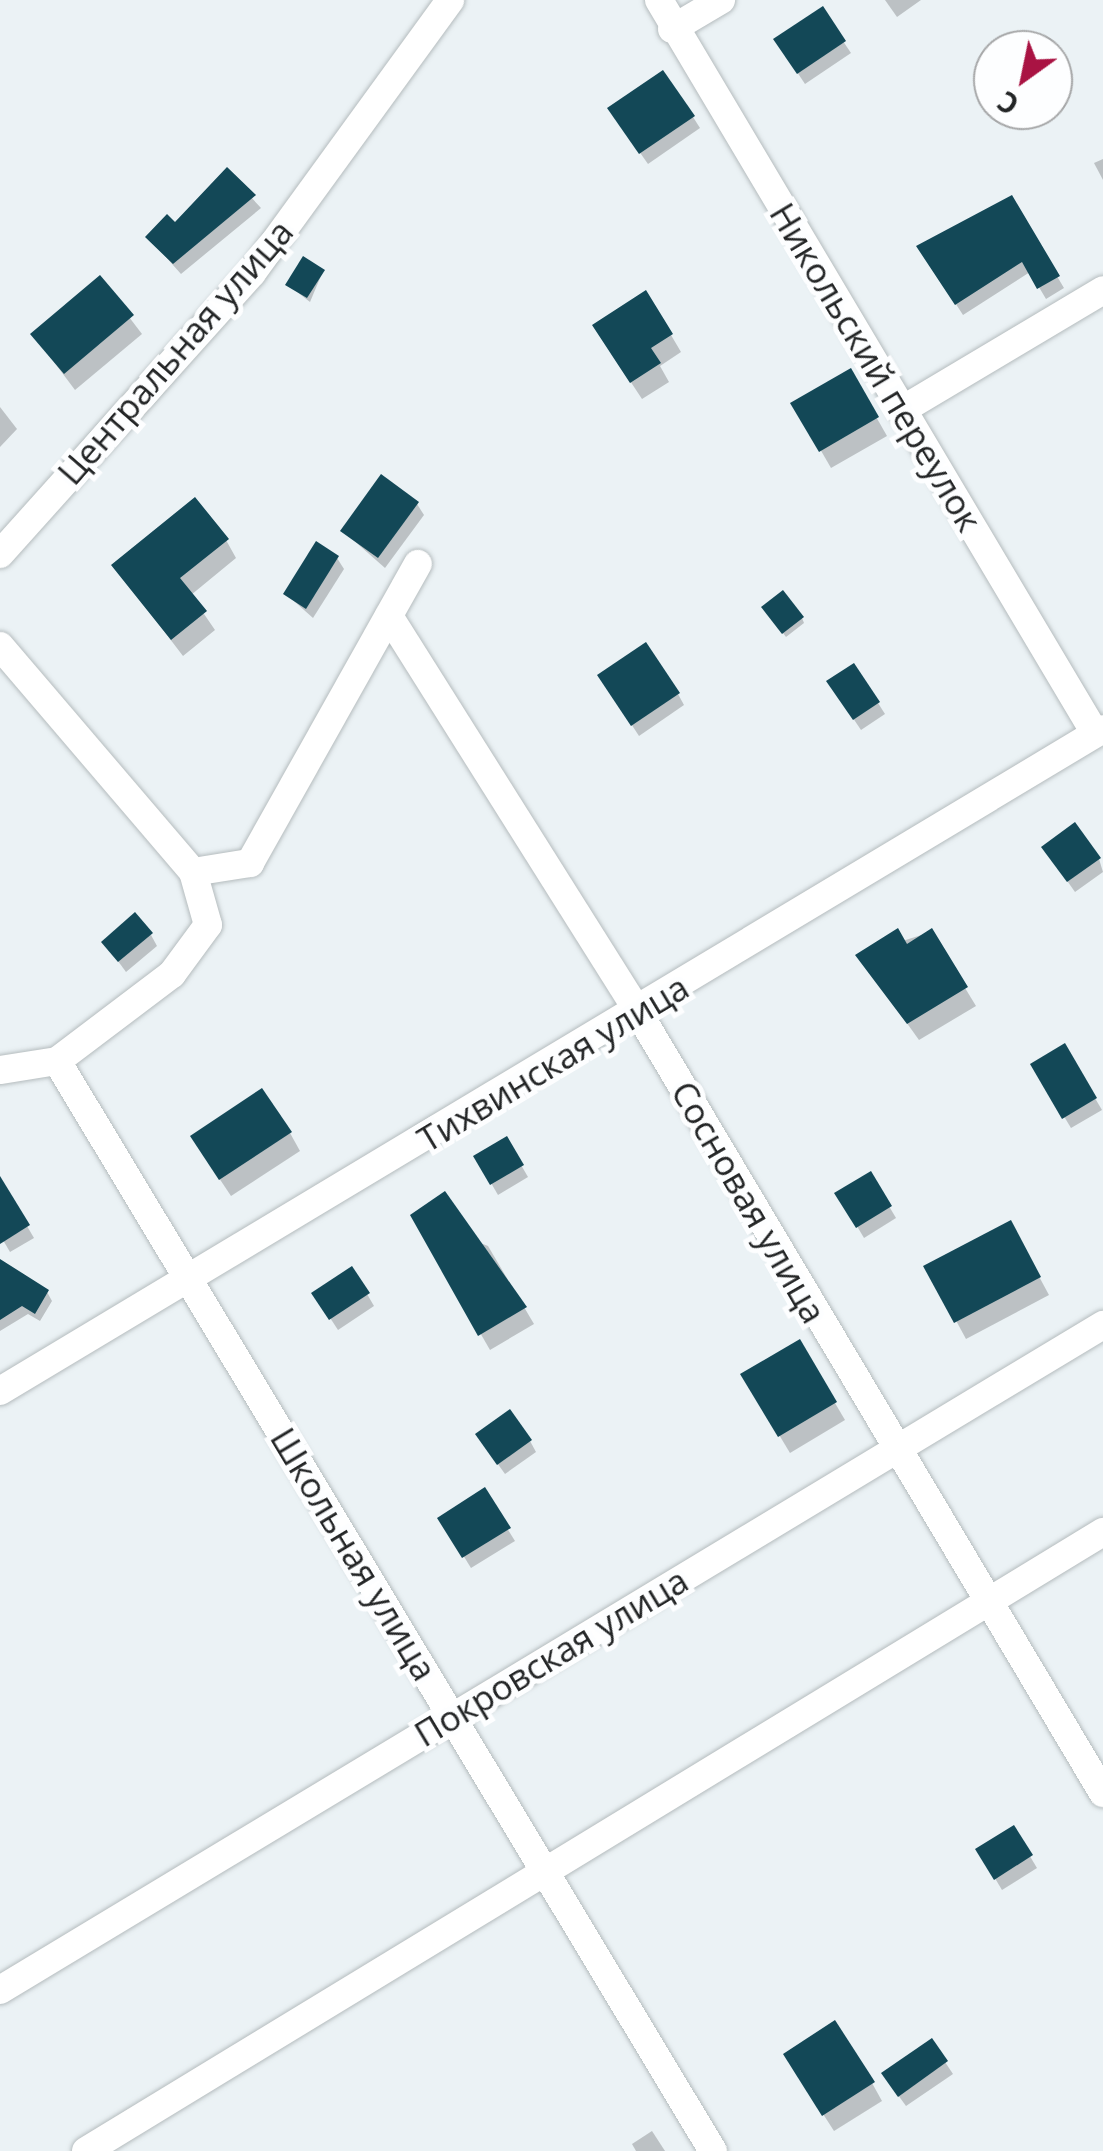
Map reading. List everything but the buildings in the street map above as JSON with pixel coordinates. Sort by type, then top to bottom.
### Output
[{"type":"street","name":"Центральная улица","points":[[0,554],[252,273],[450,0]]},
{"type":"street","name":"Никольский переулок","points":[[659,0],[672,29],[1099,731]]},
{"type":"street","points":[[672,29],[721,0]]},
{"type":"street","points":[[902,410],[1103,290]]},
{"type":"street","points":[[193,872],[250,863],[418,564]]},
{"type":"street","name":"Сосновая улица","points":[[388,616],[638,1012],[895,1450],[1103,1793]]},
{"type":"street","points":[[0,646],[193,872],[208,926],[172,974],[57,1060],[0,1070]]},
{"type":"street","name":"Тихвинская улица","points":[[0,1391],[190,1282],[1099,731]]},
{"type":"street","name":"Школьная улица","points":[[57,1060],[713,2151]]},
{"type":"street","name":"Покровская улица","points":[[0,1990],[1103,1325]]},
{"type":"street","points":[[86,2151],[1103,1532]]}]
